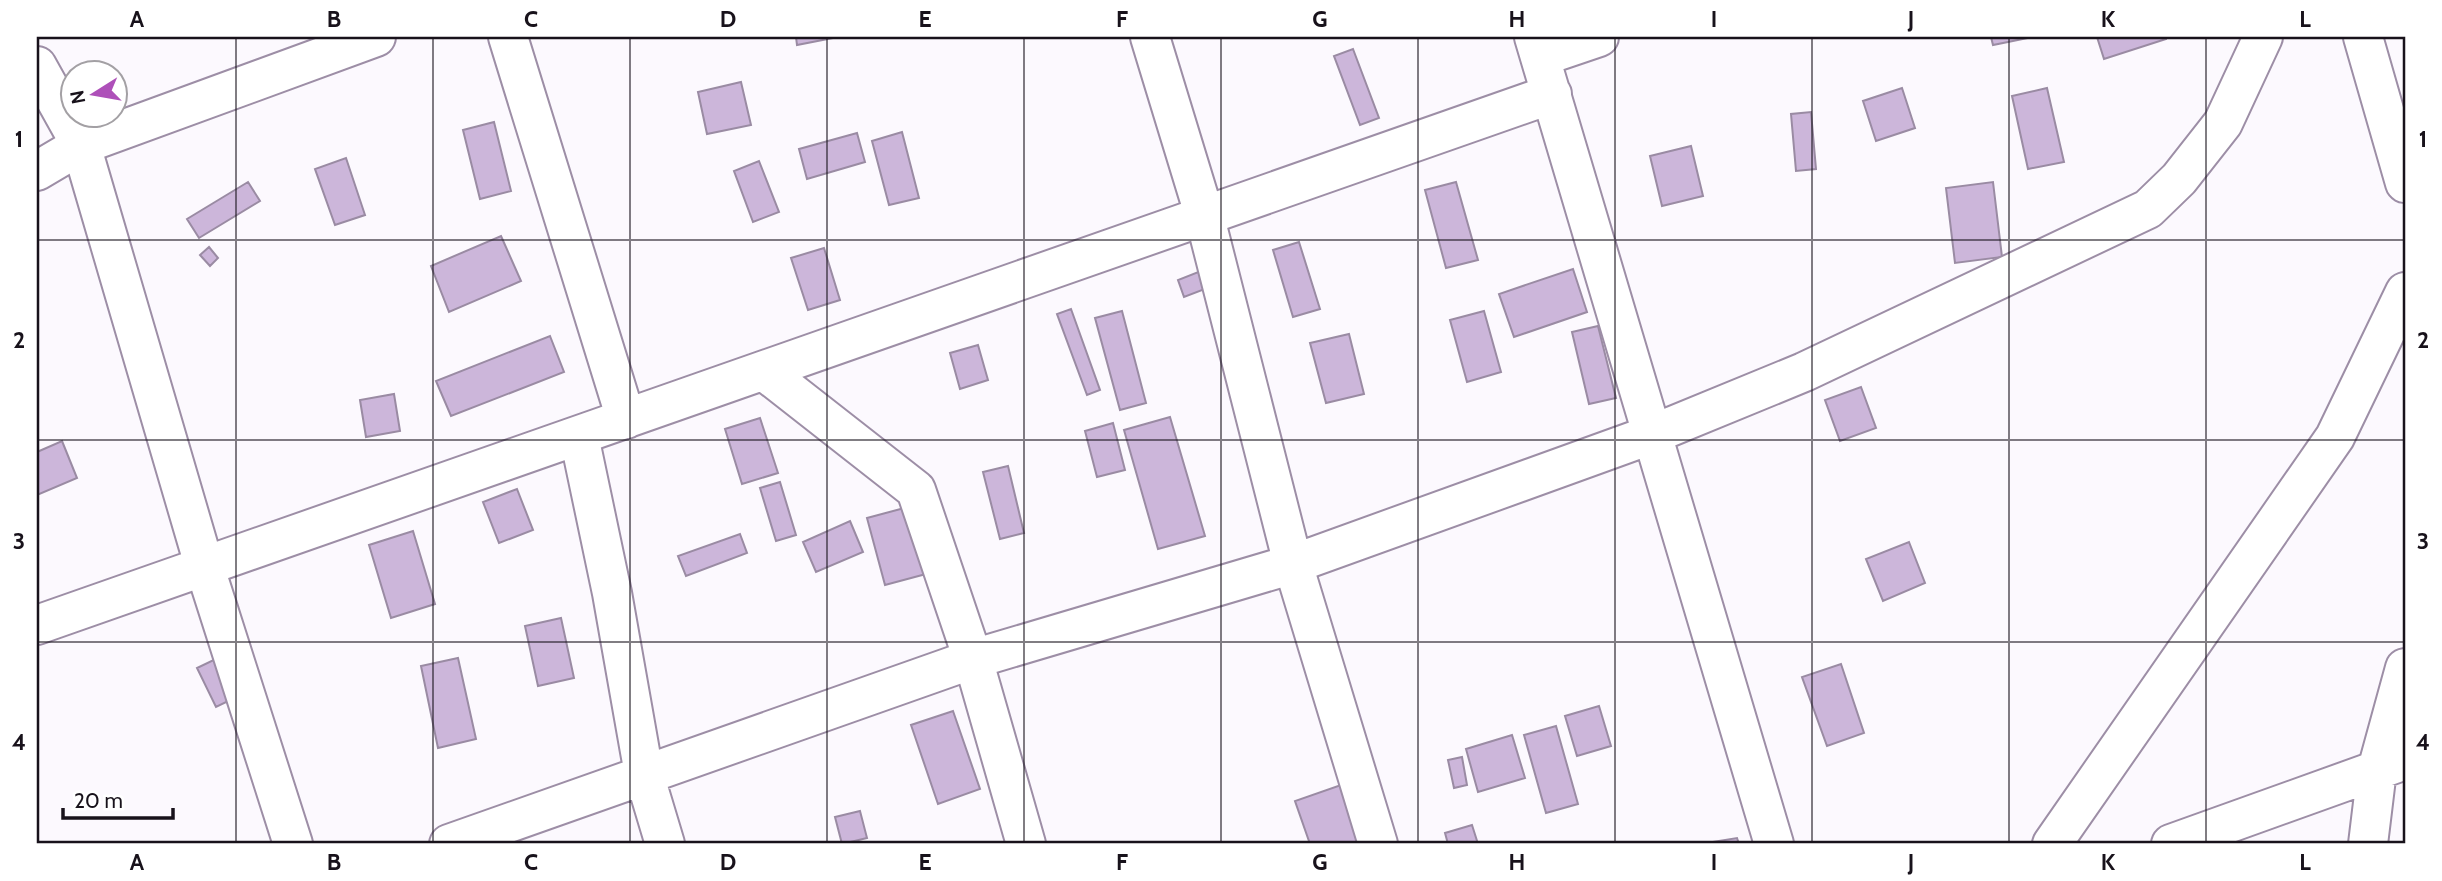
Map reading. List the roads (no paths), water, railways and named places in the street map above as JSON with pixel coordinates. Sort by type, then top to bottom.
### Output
[{"type":"street","points":[[37,171],[81,145],[376,37]]},
{"type":"street","points":[[508,37],[626,419]]},
{"type":"street","points":[[1150,37],[1204,214],[1293,564],[1378,844]]},
{"type":"street","points":[[1599,37],[1537,47],[1774,844]]},
{"type":"street","points":[[449,844],[973,659],[1293,564],[1653,434],[1804,372],[2148,209],[2179,179],[2223,123],[2263,37]]},
{"type":"street","points":[[2362,37],[2398,129],[2405,183]]},
{"type":"street","points":[[37,66],[81,145],[204,565],[293,844]]},
{"type":"street","points":[[37,625],[1552,94]]},
{"type":"street","points":[[2052,844],[2335,437],[2405,292]]},
{"type":"street","points":[[764,371],[916,490],[973,659],[1026,844]]},
{"type":"street","points":[[579,436],[612,593],[644,774],[665,844]]},
{"type":"street","points":[[2368,844],[2391,765],[2405,668]]},
{"type":"street","points":[[2171,844],[2391,765]]}]
